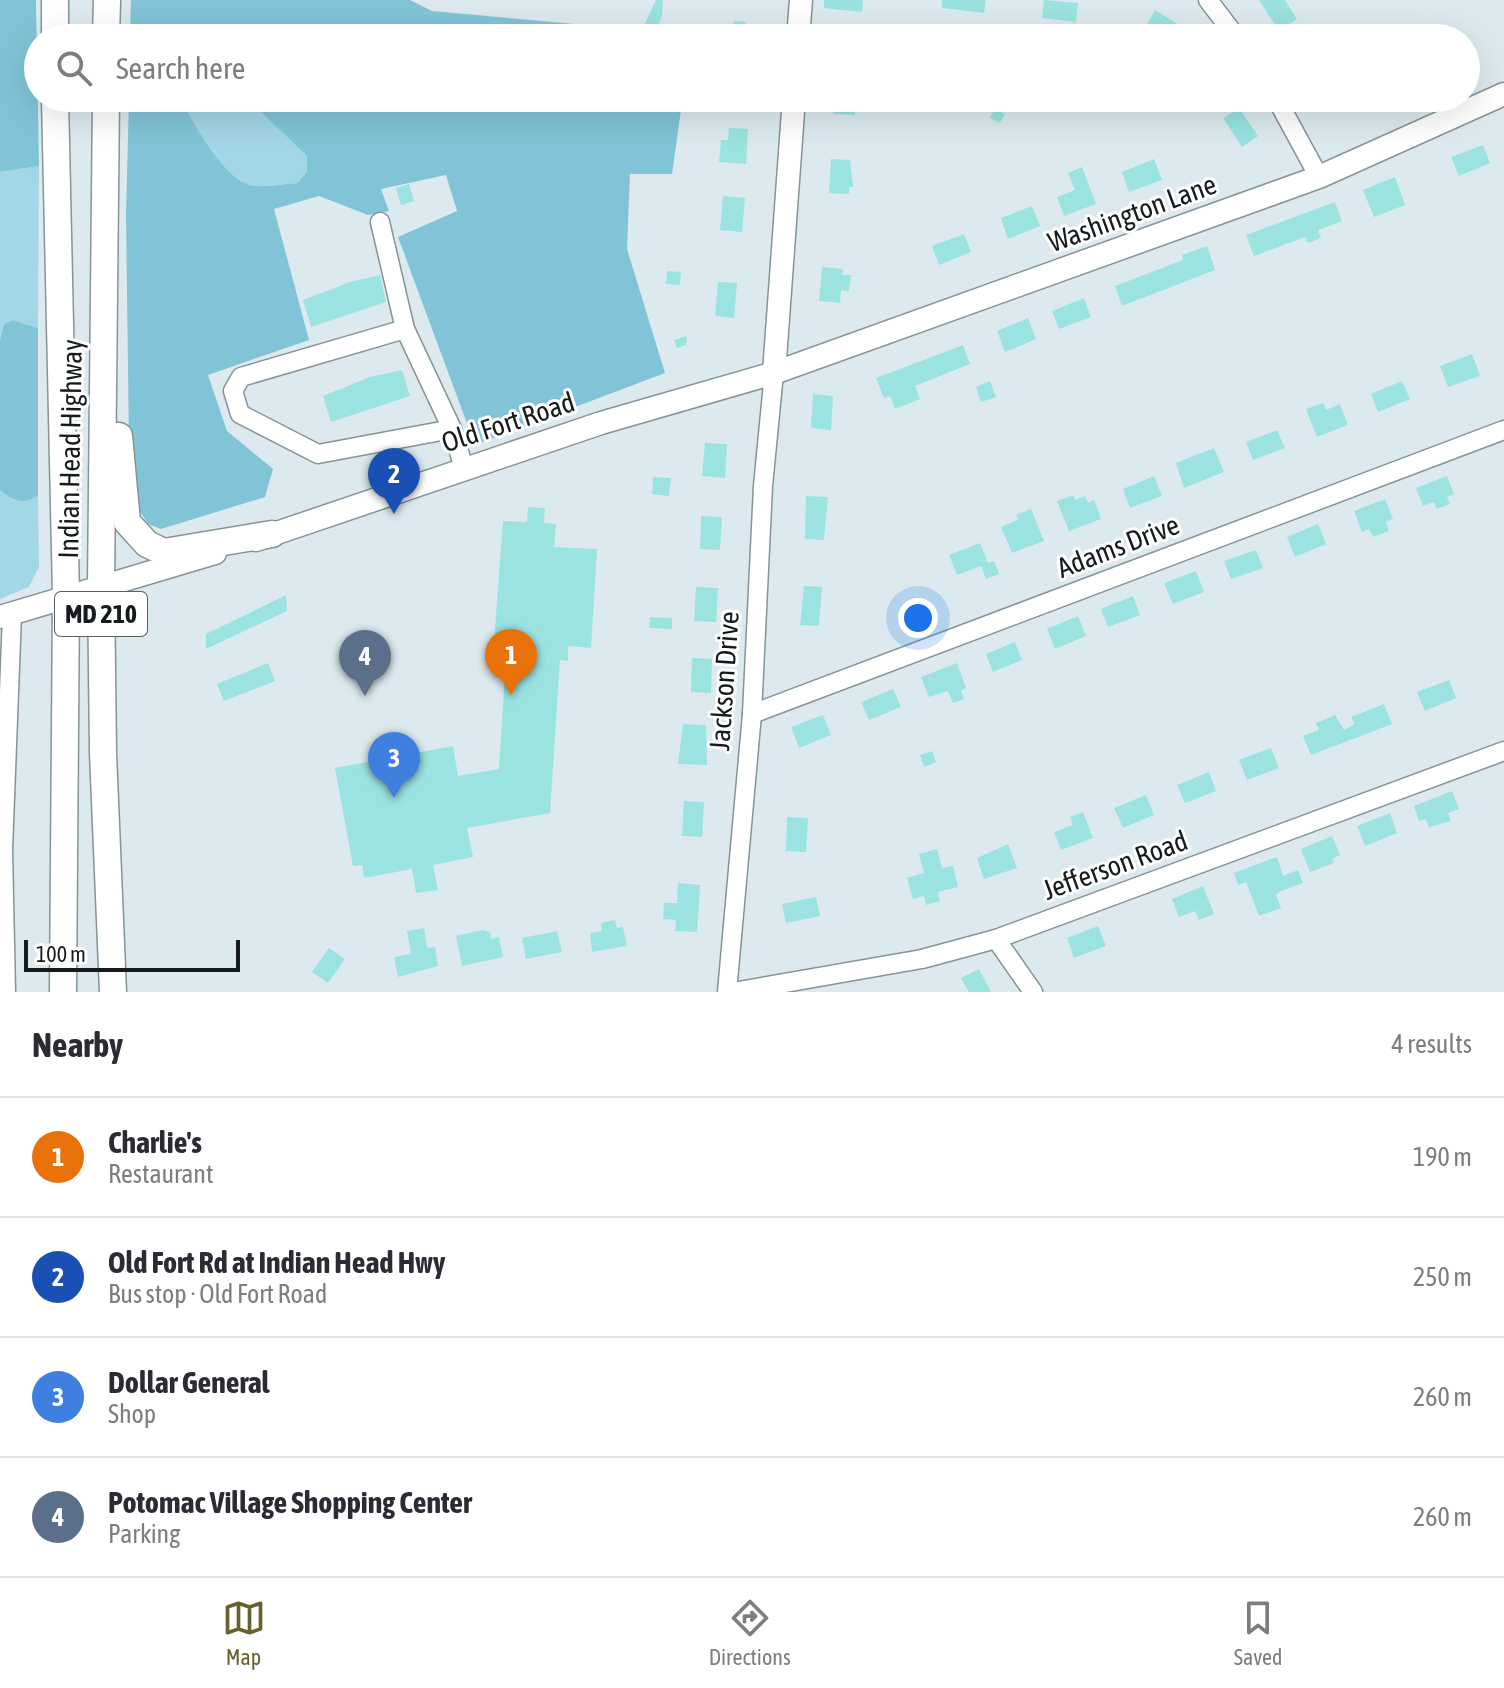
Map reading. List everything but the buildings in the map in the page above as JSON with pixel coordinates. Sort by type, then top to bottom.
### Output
[{"type":"highway","points":[[55,0],[55,24]]},
{"type":"highway","points":[[106,24],[107,0]]},
{"type":"highway","name":"Indian Head Highway","points":[[55,112],[66,596],[63,992]]},
{"type":"highway","name":"Indian Head Highway","points":[[106,112],[101,586],[103,753],[113,992]]},
{"type":"highway","points":[[104,235],[117,359],[119,459],[127,522],[147,544],[164,552],[272,534]]},
{"type":"main road","points":[[799,24],[801,0]]},
{"type":"main road","name":"Washington Lane","points":[[1480,105],[1504,94]]},
{"type":"main road","points":[[774,373],[793,112]]},
{"type":"main road","name":"Washington Lane","points":[[774,373],[1319,177],[1464,112]]},
{"type":"main road","name":"Old Fort Road","points":[[6,615],[272,534],[601,423],[774,373]]},
{"type":"street","points":[[1208,0],[1226,24]]},
{"type":"street","points":[[1284,112],[1319,177]]},
{"type":"street","points":[[380,222],[405,329],[452,429],[464,468]]},
{"type":"street","points":[[405,329],[241,377],[233,391],[236,408],[240,414],[318,454],[452,429]]},
{"type":"street","name":"Jackson Drive","points":[[727,992],[752,714],[763,486],[774,373]]},
{"type":"street","name":"Adams Drive","points":[[752,714],[1504,430]]},
{"type":"street","points":[[6,615],[3,850],[6,992]]},
{"type":"street","name":"Jefferson Road","points":[[733,992],[922,959],[996,939],[1504,751]]},
{"type":"street","points":[[996,939],[1033,992]]},
{"type":"shaded area","points":[[0,0],[36,0],[36,24],[24,24],[24,112],[38,112],[39,166],[0,172]]},
{"type":"shaded area","points":[[131,0],[410,0],[432,11],[575,24],[130,24]]},
{"type":"shaded area","points":[[129,112],[188,112],[224,166],[243,183],[258,186],[298,183],[307,171],[307,156],[261,112],[681,112],[672,174],[630,174],[627,249],[665,373],[475,445],[398,237],[457,211],[446,175],[381,189],[389,211],[368,215],[319,196],[274,209],[309,340],[208,375],[227,431],[273,469],[265,497],[161,529],[148,524],[138,508],[129,446],[126,215]]},
{"type":"shaded area","points":[[188,112],[261,112],[307,156],[307,171],[298,183],[253,186],[243,183],[215,155]]},
{"type":"shaded area","points":[[39,166],[38,328],[13,320],[4,324],[0,340],[0,172]]},
{"type":"shaded area","points":[[13,320],[38,328],[38,496],[22,501],[0,490],[0,340],[4,324]]},
{"type":"shaded area","points":[[0,490],[18,500],[38,496],[39,567],[29,587],[0,599]]},
{"type":"place","name":"Old Fort Rd at Indian Head Hwy","points":[[394,514]]},
{"type":"place","name":"Charlie's","points":[[511,695]]},
{"type":"place","name":"Potomac Village Shopping Center","points":[[365,696]]},
{"type":"place","name":"Dollar General","points":[[394,798]]}]
